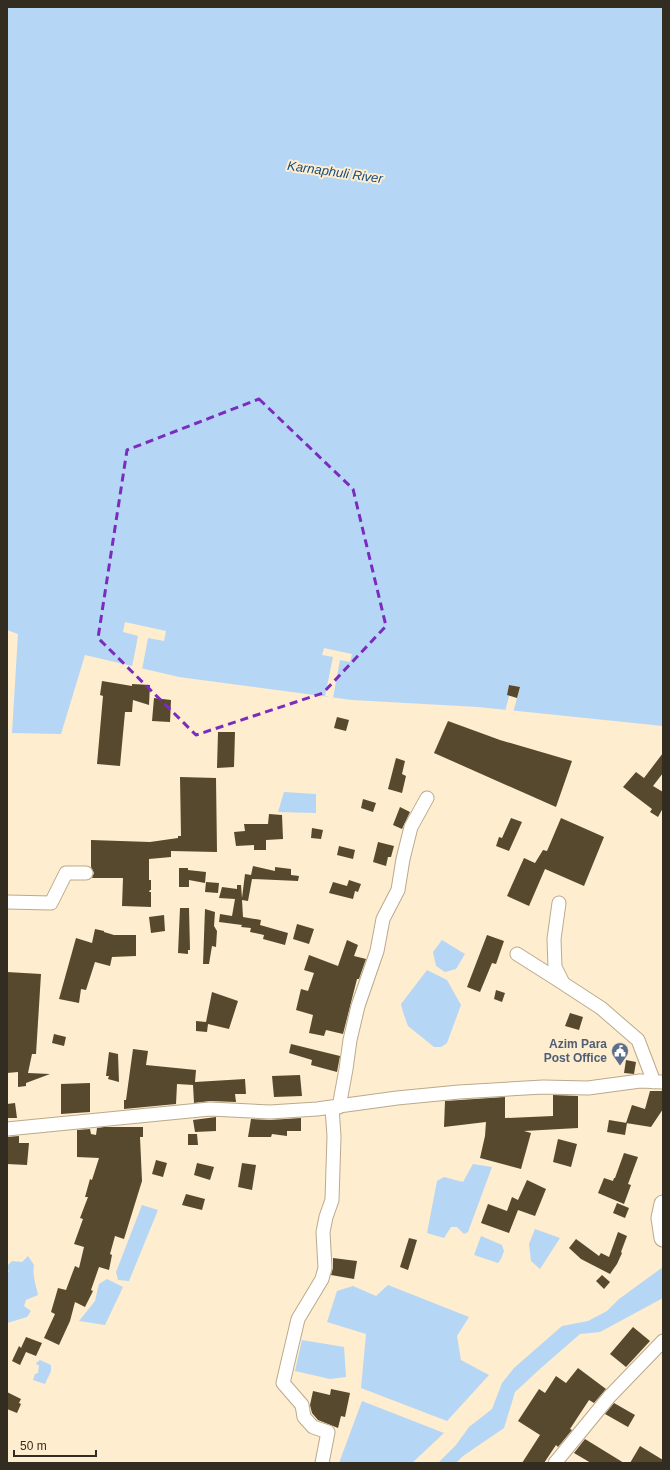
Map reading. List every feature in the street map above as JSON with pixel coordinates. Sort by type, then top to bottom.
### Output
[{"type":"main road","points":[[663,1204],[660,1218],[663,1238]]},
{"type":"street","points":[[322,1463],[328,1432],[313,1427],[304,1417],[302,1405],[283,1383],[298,1319],[322,1279],[325,1268],[323,1232],[332,1200],[336,1107],[346,1069],[350,1040],[358,1006],[377,951],[383,919],[398,890],[403,859],[411,827],[427,798]]},
{"type":"street","points":[[7,902],[51,903],[66,873],[86,873]]},
{"type":"street","points":[[559,903],[554,939],[555,967],[563,983]]},
{"type":"street","points":[[7,1129],[210,1109],[270,1112],[336,1107],[397,1098],[460,1092],[543,1087],[588,1088],[640,1081],[659,1082],[638,1040],[600,1008],[517,954]]},
{"type":"street","points":[[555,1463],[609,1397],[663,1341]]},
{"type":"highlighted area","points":[[259,399],[353,489],[386,626],[323,693],[196,735],[98,638],[127,450]]},
{"type":"water","name":"Karnaphuli River","points":[[7,7],[663,7],[663,726],[478,707],[352,700],[179,677],[85,655],[61,734],[12,733],[18,634],[7,630]]},
{"type":"water","points":[[284,792],[316,794],[316,813],[278,812]]},
{"type":"water","points":[[442,940],[465,954],[456,969],[445,972],[436,966],[433,952]]},
{"type":"water","points":[[427,970],[447,980],[461,1005],[447,1043],[441,1047],[434,1047],[408,1026],[401,1004]]},
{"type":"water","points":[[473,1164],[492,1167],[468,1232],[464,1234],[457,1227],[451,1227],[444,1238],[427,1233],[437,1181],[444,1177],[463,1182]]},
{"type":"water","points":[[142,1205],[158,1210],[129,1281],[118,1280],[116,1272]]},
{"type":"water","points":[[535,1229],[560,1238],[540,1269],[531,1261],[529,1244]]},
{"type":"water","points":[[481,1236],[502,1245],[504,1251],[498,1263],[474,1255]]},
{"type":"water","points":[[28,1256],[34,1265],[34,1276],[38,1295],[26,1300],[24,1306],[31,1311],[27,1317],[7,1323],[7,1274],[9,1271],[7,1266],[12,1261],[22,1262]]},
{"type":"water","points":[[663,1267],[663,1298],[600,1332],[580,1334],[515,1392],[504,1428],[463,1456],[456,1463],[438,1463],[456,1445],[469,1427],[492,1409],[502,1383],[514,1368],[562,1326],[588,1321],[607,1311],[619,1299]]},
{"type":"water","points":[[107,1279],[123,1287],[105,1325],[79,1321],[95,1301],[99,1284]]},
{"type":"water","points":[[388,1285],[469,1317],[457,1336],[461,1360],[489,1375],[447,1421],[361,1388],[366,1334],[327,1322],[337,1291],[353,1286],[376,1296]]},
{"type":"water","points":[[302,1340],[344,1347],[346,1377],[330,1379],[295,1371]]},
{"type":"water","points":[[40,1360],[51,1365],[51,1371],[45,1384],[33,1380],[35,1374],[38,1373],[39,1365],[36,1363]]},
{"type":"water","points":[[362,1401],[444,1433],[412,1463],[339,1463]]},
{"type":"pier","points":[[125,622],[166,631],[164,641],[148,638],[142,670],[132,667],[138,636],[123,632]]},
{"type":"pier","points":[[324,648],[352,654],[350,662],[340,660],[333,698],[325,696],[333,657],[322,655]]},
{"type":"pier","points":[[509,685],[520,687],[513,713],[505,712],[509,696],[507,695]]},
{"type":"building","points":[[102,681],[132,686],[132,684],[150,685],[149,705],[133,700],[132,712],[125,712],[120,766],[97,764],[103,696],[100,695]]},
{"type":"building","points":[[509,685],[520,687],[517,698],[507,695]]},
{"type":"building","points":[[154,698],[171,700],[170,722],[152,721]]},
{"type":"building","points":[[337,717],[349,720],[346,731],[334,728]]},
{"type":"building","points":[[448,721],[500,740],[572,761],[556,807],[434,753]]},
{"type":"building","points":[[218,732],[235,732],[234,767],[217,768]]},
{"type":"building","points":[[663,753],[663,773],[653,786],[663,792],[663,808],[658,817],[650,812],[652,809],[623,787],[636,772],[644,778]]},
{"type":"building","points":[[396,758],[405,761],[402,774],[406,776],[402,793],[388,789]]},
{"type":"building","points":[[180,777],[216,778],[217,852],[171,851],[171,857],[149,859],[149,880],[151,880],[151,890],[149,892],[151,892],[151,907],[122,906],[123,878],[92,878],[94,873],[91,867],[91,840],[150,842],[178,838],[178,836],[181,836]]},
{"type":"building","points":[[363,799],[376,803],[373,812],[361,808]]},
{"type":"building","points":[[400,807],[410,812],[402,829],[393,825]]},
{"type":"building","points":[[269,814],[282,815],[283,839],[266,840],[266,850],[254,850],[254,845],[236,846],[234,832],[245,831],[244,824],[268,824]]},
{"type":"building","points":[[511,818],[522,822],[509,851],[496,846],[499,837],[502,838]]},
{"type":"building","points":[[561,818],[604,837],[584,886],[545,869],[529,906],[507,896],[524,858],[535,863],[543,850],[547,851]]},
{"type":"building","points":[[312,828],[323,830],[321,839],[311,838]]},
{"type":"building","points":[[378,842],[394,846],[391,857],[388,857],[386,866],[373,862]]},
{"type":"building","points":[[339,846],[355,850],[353,859],[337,855]]},
{"type":"building","points":[[253,866],[275,871],[275,867],[291,869],[291,875],[299,876],[298,881],[252,879],[248,901],[242,900],[243,917],[261,920],[260,925],[288,933],[285,945],[263,939],[264,935],[250,932],[251,928],[241,927],[242,925],[219,922],[220,914],[232,916],[235,899],[219,898],[222,887],[237,889],[237,885],[241,885],[242,898],[245,874],[251,875]]},
{"type":"building","points":[[179,868],[188,868],[188,870],[206,872],[205,883],[189,880],[189,887],[179,887]]},
{"type":"building","points":[[349,880],[361,884],[358,892],[355,891],[353,899],[329,893],[333,882],[347,886]]},
{"type":"building","points":[[206,882],[219,883],[218,893],[205,892]]},
{"type":"building","points":[[180,908],[189,908],[190,950],[188,950],[188,954],[178,953]]},
{"type":"building","points":[[205,909],[215,912],[214,926],[217,931],[216,947],[212,946],[209,964],[203,964]]},
{"type":"building","points":[[164,915],[165,931],[151,933],[149,917]]},
{"type":"building","points":[[297,924],[314,929],[309,944],[293,939]]},
{"type":"building","points":[[95,929],[114,935],[136,935],[136,956],[112,957],[110,966],[95,962],[86,990],[81,989],[79,1003],[59,999],[76,938],[92,943]]},
{"type":"building","points":[[487,935],[504,941],[496,964],[492,963],[480,992],[467,987]]},
{"type":"building","points":[[347,940],[358,945],[354,956],[366,959],[359,979],[357,979],[343,1034],[326,1030],[324,1036],[309,1033],[313,1015],[296,1010],[301,989],[308,991],[314,973],[304,970],[309,955],[338,966]]},
{"type":"building","points":[[7,972],[41,974],[36,1054],[32,1054],[28,1073],[50,1074],[26,1083],[26,1086],[18,1087],[18,1072],[7,1073]]},
{"type":"building","points":[[496,990],[505,993],[502,1002],[494,999]]},
{"type":"building","points":[[212,992],[238,1001],[229,1029],[208,1024],[207,1032],[196,1031],[196,1021],[206,1022]]},
{"type":"building","points":[[570,1013],[583,1017],[579,1030],[565,1026]]},
{"type":"building","points":[[54,1034],[66,1037],[64,1046],[52,1043]]},
{"type":"building","points":[[291,1044],[340,1056],[337,1072],[311,1065],[312,1060],[289,1053]]},
{"type":"building","points":[[133,1049],[148,1051],[146,1065],[196,1070],[195,1082],[245,1079],[246,1094],[235,1094],[236,1102],[210,1101],[194,1103],[193,1085],[177,1084],[176,1104],[124,1109],[124,1100],[126,1100]]},
{"type":"building","points":[[109,1052],[118,1054],[119,1082],[108,1079],[109,1076],[106,1076]]},
{"type":"building","points":[[626,1060],[636,1062],[634,1074],[624,1073]]},
{"type":"building","points":[[300,1075],[302,1096],[274,1097],[272,1076]]},
{"type":"building","points":[[90,1083],[90,1112],[61,1114],[61,1084]]},
{"type":"building","points":[[650,1091],[663,1091],[663,1109],[651,1127],[626,1123],[632,1105],[645,1109]]},
{"type":"building","points":[[553,1095],[578,1096],[578,1128],[524,1131],[531,1133],[521,1169],[480,1158],[485,1136],[486,1122],[444,1127],[445,1101],[505,1097],[505,1118],[553,1116]]},
{"type":"building","points":[[15,1103],[17,1118],[8,1118],[7,1104]]},
{"type":"building","points":[[216,1117],[216,1131],[195,1132],[193,1120]]},
{"type":"building","points":[[301,1118],[301,1131],[287,1131],[287,1136],[272,1134],[271,1137],[248,1137],[251,1119],[270,1120]]},
{"type":"building","points":[[609,1120],[627,1123],[625,1135],[607,1132]]},
{"type":"building","points":[[143,1127],[143,1137],[140,1137],[142,1181],[124,1239],[115,1236],[110,1254],[112,1255],[109,1270],[99,1267],[91,1290],[93,1291],[85,1307],[75,1302],[70,1321],[59,1345],[44,1338],[55,1314],[51,1312],[58,1288],[66,1290],[75,1266],[79,1268],[84,1247],[74,1244],[83,1219],[80,1218],[88,1197],[85,1197],[90,1179],[92,1180],[99,1158],[77,1157],[77,1130],[90,1129],[91,1134],[96,1135],[97,1128]]},
{"type":"building","points":[[188,1134],[197,1134],[198,1145],[188,1145]]},
{"type":"building","points":[[19,1136],[19,1143],[29,1143],[27,1165],[7,1164],[7,1137]]},
{"type":"building","points":[[558,1139],[577,1144],[571,1167],[553,1162]]},
{"type":"building","points":[[624,1153],[638,1157],[628,1184],[631,1185],[624,1204],[598,1193],[604,1178],[613,1181],[615,1178]]},
{"type":"building","points":[[156,1160],[167,1163],[163,1177],[152,1174]]},
{"type":"building","points":[[197,1163],[214,1167],[210,1180],[194,1175]]},
{"type":"building","points":[[242,1163],[256,1165],[252,1190],[238,1187]]},
{"type":"building","points":[[527,1180],[546,1189],[535,1216],[518,1210],[509,1233],[481,1223],[488,1204],[507,1211],[512,1197],[518,1200]]},
{"type":"building","points":[[186,1194],[205,1199],[202,1210],[182,1205]]},
{"type":"building","points":[[617,1203],[629,1208],[625,1218],[613,1213]]},
{"type":"building","points":[[618,1232],[627,1236],[621,1252],[622,1253],[610,1274],[581,1259],[569,1248],[576,1239],[599,1256],[601,1253],[609,1257]]},
{"type":"building","points":[[409,1238],[417,1240],[408,1270],[400,1267]]},
{"type":"building","points":[[333,1258],[357,1261],[354,1279],[331,1275]]},
{"type":"building","points":[[602,1275],[610,1282],[604,1289],[596,1281]]},
{"type":"building","points":[[633,1327],[650,1341],[626,1367],[610,1354]]},
{"type":"building","points":[[26,1337],[42,1343],[36,1356],[26,1352],[20,1365],[12,1361],[19,1346],[21,1348]]},
{"type":"building","points":[[578,1368],[606,1389],[594,1403],[589,1400],[570,1429],[572,1430],[558,1447],[556,1445],[544,1463],[522,1463],[540,1435],[518,1421],[539,1389],[545,1393],[556,1376],[566,1383]]},
{"type":"building","points":[[331,1389],[350,1393],[345,1417],[341,1416],[338,1428],[318,1420],[312,1413],[310,1405],[313,1391],[330,1395]]},
{"type":"building","points":[[7,1392],[21,1399],[19,1403],[21,1404],[17,1413],[7,1409]]},
{"type":"building","points":[[614,1403],[635,1415],[628,1427],[605,1414]]},
{"type":"building","points":[[585,1439],[624,1463],[591,1463],[574,1453]]},
{"type":"building","points":[[640,1446],[663,1460],[663,1463],[630,1463]]},
{"type":"place","name":"Azim Para Post Office","points":[[620,1066]]}]
